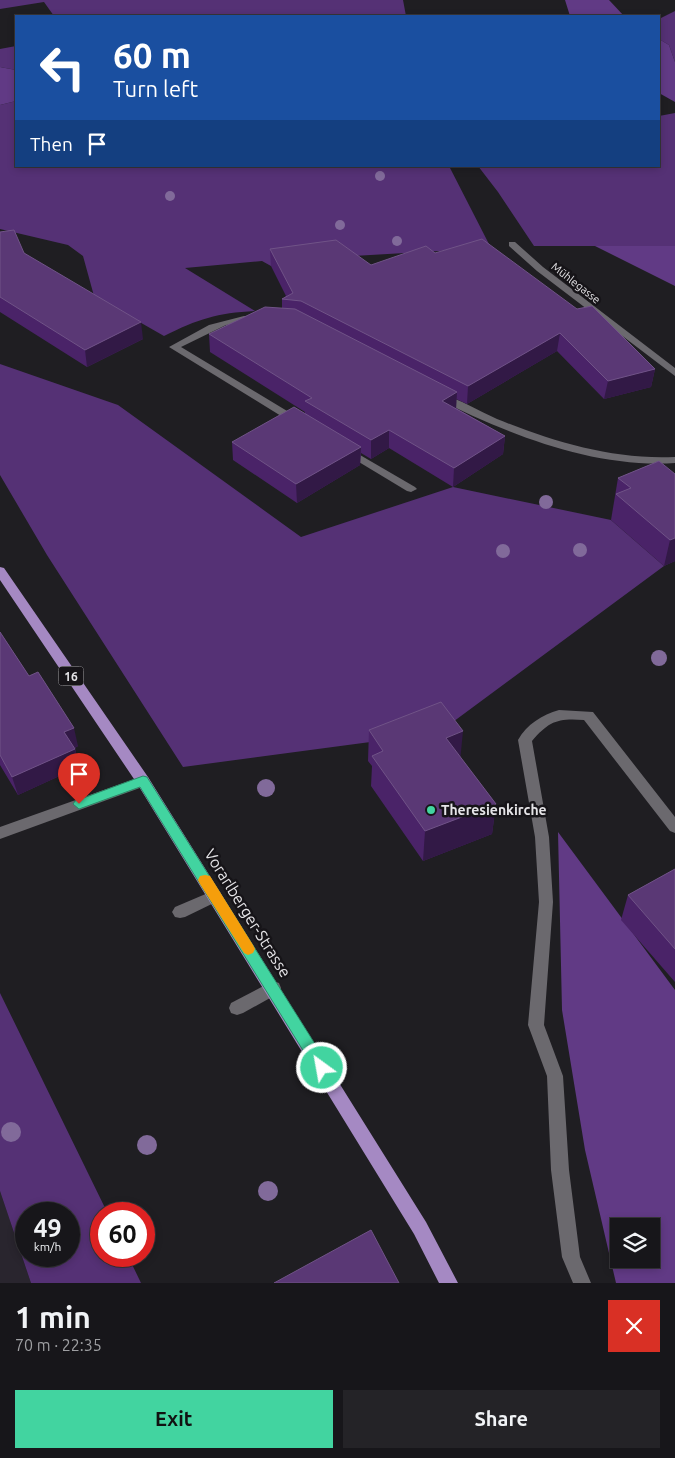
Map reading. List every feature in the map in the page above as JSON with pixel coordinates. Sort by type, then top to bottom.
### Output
[{"type":"main road","name":"Vorarlberger-Strasse","points":[[0,571],[143,781],[420,1228],[449,1283]]},
{"type":"street","name":"Mühlegasse","points":[[512,244],[540,269],[675,373]]},
{"type":"street","points":[[268,320],[248,318],[211,326],[174,347],[309,428]]},
{"type":"street","points":[[434,394],[476,415],[590,453],[625,460],[662,462],[675,460]]},
{"type":"street","points":[[335,444],[411,489]]},
{"type":"street","points":[[582,1283],[571,1257],[560,1170],[555,1076],[536,1026],[546,902],[542,837],[524,740],[541,722],[561,714],[588,715],[675,827]]},
{"type":"street","points":[[0,833],[143,781]]},
{"type":"street","points":[[180,912],[215,896]]},
{"type":"street","points":[[237,1008],[273,988]]},
{"type":"shaded area","points":[[0,0],[403,0],[406,15],[53,15],[44,2],[0,9]]},
{"type":"shaded area","points":[[565,0],[609,0],[623,15],[570,15]]},
{"type":"shaded area","points":[[675,11],[675,62],[669,45],[660,40],[660,18]]},
{"type":"shaded area","points":[[660,40],[669,45],[675,62],[675,102],[660,94]]},
{"type":"shaded area","points":[[15,46],[15,70],[0,67],[0,49]]},
{"type":"shaded area","points":[[0,67],[15,70],[15,101],[0,105]]},
{"type":"shaded area","points":[[15,101],[15,167],[450,167],[491,248],[336,257],[271,266],[262,261],[185,268],[255,311],[230,313],[208,318],[164,336],[94,296],[83,256],[68,245],[0,229],[0,105]]},
{"type":"shaded area","points":[[675,113],[675,246],[534,246],[479,167],[660,167],[660,116]]},
{"type":"shaded area","points":[[595,246],[675,246],[675,286]]},
{"type":"shaded area","points":[[0,364],[118,405],[301,537],[453,487],[611,520],[664,566],[438,733],[183,767],[47,555],[0,475]]},
{"type":"shaded area","points":[[558,832],[675,990],[675,1283],[616,1283],[613,1268],[660,1268],[660,1218],[610,1218],[610,1257],[585,1150],[562,1010]]},
{"type":"shaded area","points":[[0,993],[102,1202],[90,1202],[90,1267],[133,1267],[141,1283],[31,1283],[26,1267],[80,1267],[80,1202],[15,1202],[15,1236],[0,1191]]},
{"type":"shaded area","points":[[0,1191],[15,1236],[15,1267],[26,1267],[31,1283],[0,1283]]},
{"type":"building","points":[[14,230],[24,253],[141,322],[85,350],[0,297],[0,232]]},
{"type":"building","points":[[482,239],[577,309],[592,306],[655,369],[608,381],[560,333],[468,386],[301,301],[282,299],[293,293],[270,249],[336,240],[371,265],[426,246],[435,253]]},
{"type":"building","points":[[265,307],[295,309],[457,392],[442,401],[505,436],[454,468],[389,430],[371,440],[305,401],[312,398],[209,334]]},
{"type":"building","points":[[294,407],[361,447],[296,484],[232,442]]},
{"type":"building","points":[[659,461],[675,474],[675,538],[670,540],[616,494],[631,488],[618,478]]},
{"type":"building","points":[[0,632],[29,676],[38,672],[74,728],[64,732],[75,749],[12,777],[0,755]]},
{"type":"building","points":[[441,702],[463,731],[446,738],[496,804],[425,831],[372,756],[383,751],[369,730]]},
{"type":"building","points":[[675,869],[675,949],[628,895]]},
{"type":"building","points":[[371,1230],[399,1283],[274,1283]]},
{"type":"slow traffic","points":[[205,880],[248,949]]},
{"type":"place","name":"Theresienkirche","points":[[431,810]]},
{"type":"route","points":[[79,804],[143,781],[322,1068]]}]
